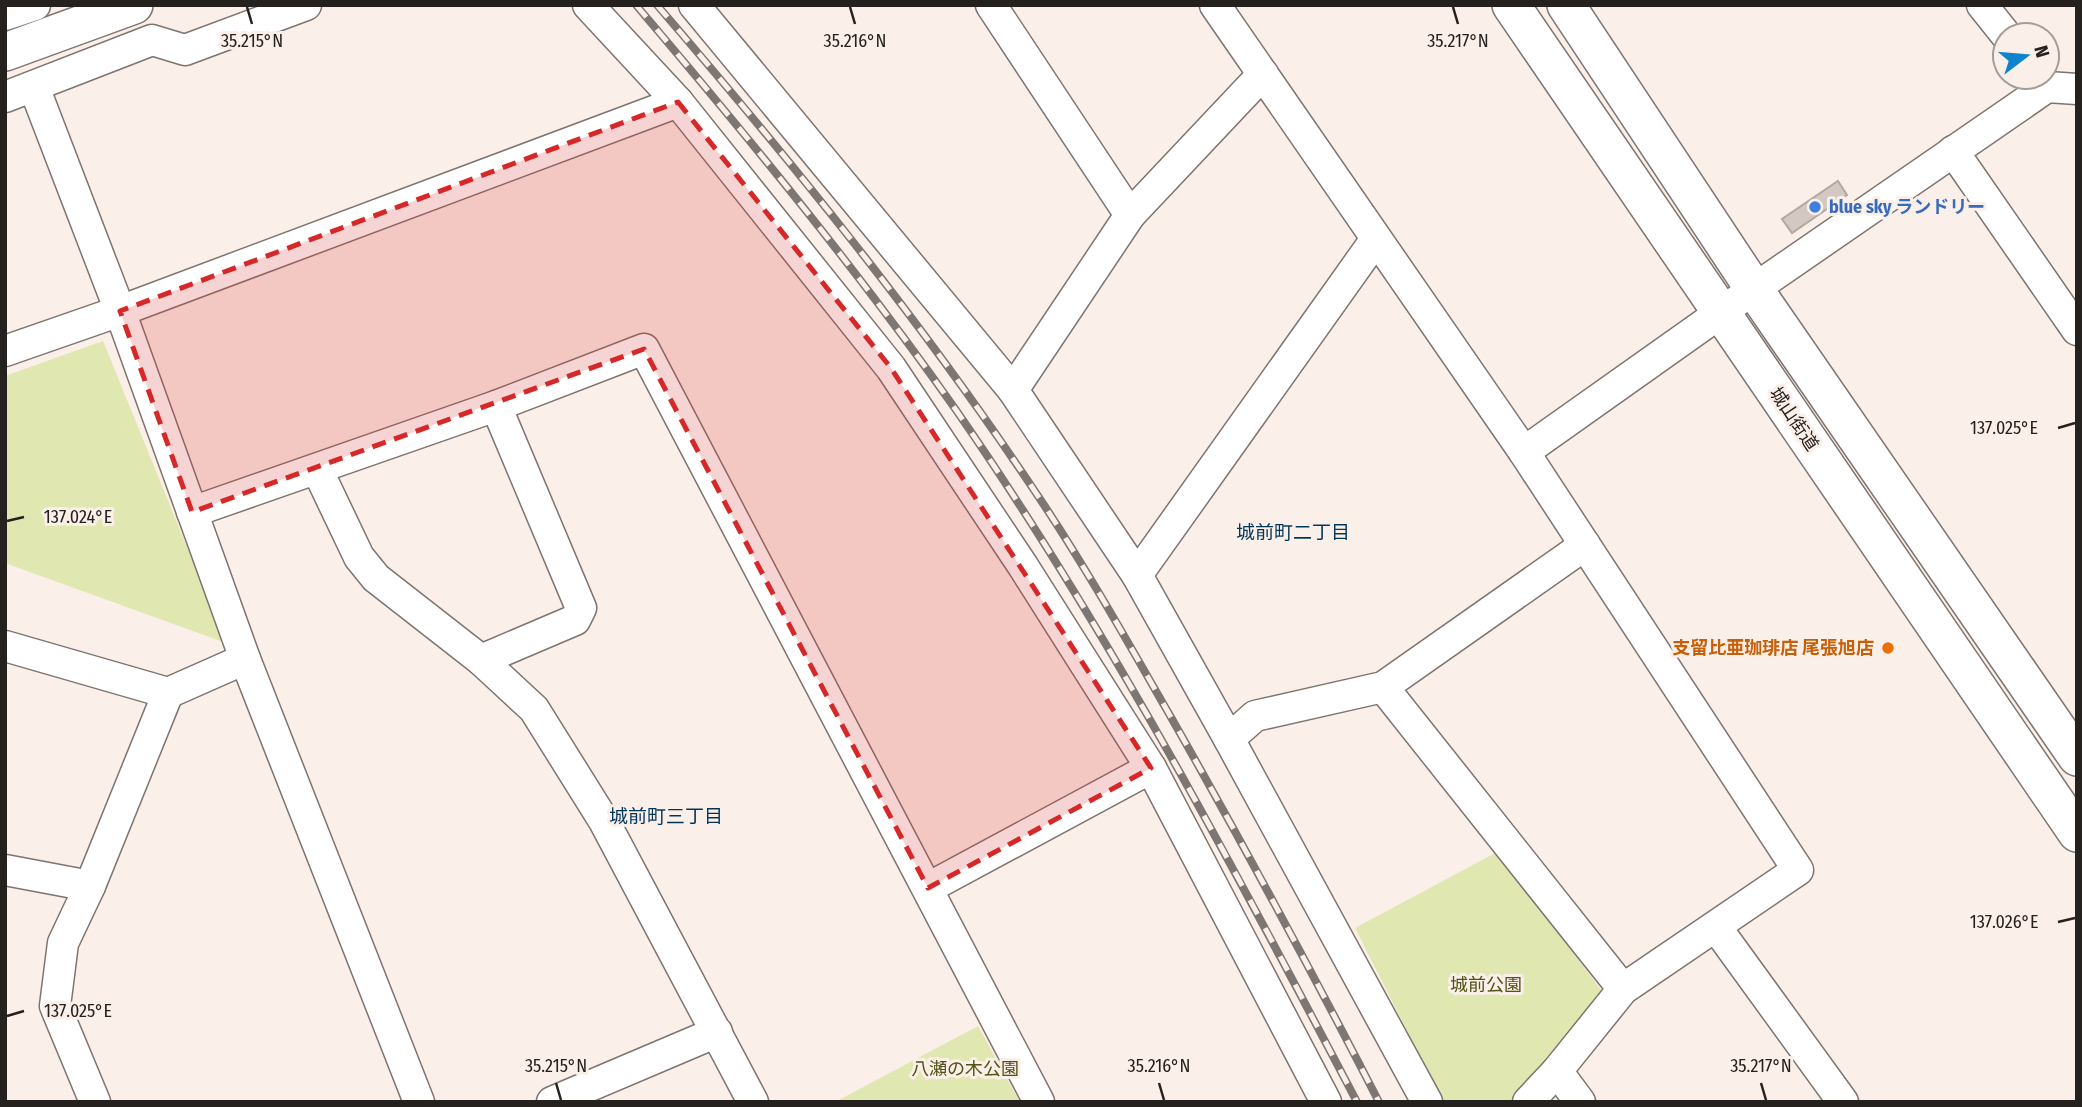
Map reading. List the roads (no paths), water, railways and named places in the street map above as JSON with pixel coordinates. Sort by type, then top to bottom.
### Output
[{"type":"street","points":[[5,14],[35,5]]},
{"type":"street","points":[[5,52],[134,5]]},
{"type":"street","points":[[5,97],[152,40],[185,50],[306,5]]},
{"type":"street","points":[[588,5],[678,102],[891,368],[1023,566],[1151,768],[1325,1102]]},
{"type":"street","points":[[694,5],[1013,390],[1137,575],[1427,1102]]},
{"type":"street","points":[[991,5],[1130,215]]},
{"type":"street","points":[[1215,5],[1524,452],[1798,870],[1623,989],[1557,1071],[1528,1102]]},
{"type":"street","name":"城山街道","points":[[1511,5],[2077,833]]},
{"type":"street","points":[[1566,5],[1754,289],[2077,757]]},
{"type":"street","points":[[1982,5],[1995,21]]},
{"type":"street","points":[[1013,390],[1130,215],[1263,74]]},
{"type":"street","points":[[34,88],[120,311],[245,659],[419,1102]]},
{"type":"street","points":[[1524,452],[1953,151],[2031,91]]},
{"type":"street","points":[[5,351],[120,311],[678,102]]},
{"type":"street","points":[[1953,151],[2077,330]]},
{"type":"street","points":[[1137,575],[1376,239]]},
{"type":"street","points":[[192,512],[496,405],[644,349],[1039,1102]]},
{"type":"street","points":[[481,660],[575,620],[581,608],[496,405]]},
{"type":"street","points":[[317,469],[359,557],[376,578],[481,660],[534,709],[604,821],[753,1102]]},
{"type":"street","points":[[1229,739],[1255,716],[1382,687],[1585,545]]},
{"type":"street","points":[[5,646],[168,693],[245,659]]},
{"type":"street","points":[[1382,687],[1623,989]]},
{"type":"street","points":[[95,1102],[55,1006],[63,943],[90,886],[168,693]]},
{"type":"street","points":[[928,888],[1151,768]]},
{"type":"street","points":[[5,870],[90,886]]},
{"type":"street","points":[[1716,927],[1843,1102]]},
{"type":"street","points":[[552,1102],[717,1032]]},
{"type":"street","points":[[1557,1071],[1580,1102]]},
{"type":"railway","points":[[636,5],[841,254],[956,410],[1012,493],[1117,663],[1167,750],[1357,1102]]},
{"type":"railway","points":[[657,5],[758,124],[903,306],[1038,496],[1105,603],[1195,760],[1379,1102]]},
{"type":"place","name":"blue sky ランドリー","points":[[1815,207]]},
{"type":"place","name":"支留比亜珈琲店 尾張旭店","points":[[1888,648]]},
{"type":"district","name":"城前町二丁目","points":[[1293,532]]},
{"type":"district","name":"城前町三丁目","points":[[666,816]]},
{"type":"park label","name":"城前公園","points":[[1486,985]]},
{"type":"park label","name":"八瀬の木公園","points":[[965,1069]]}]
